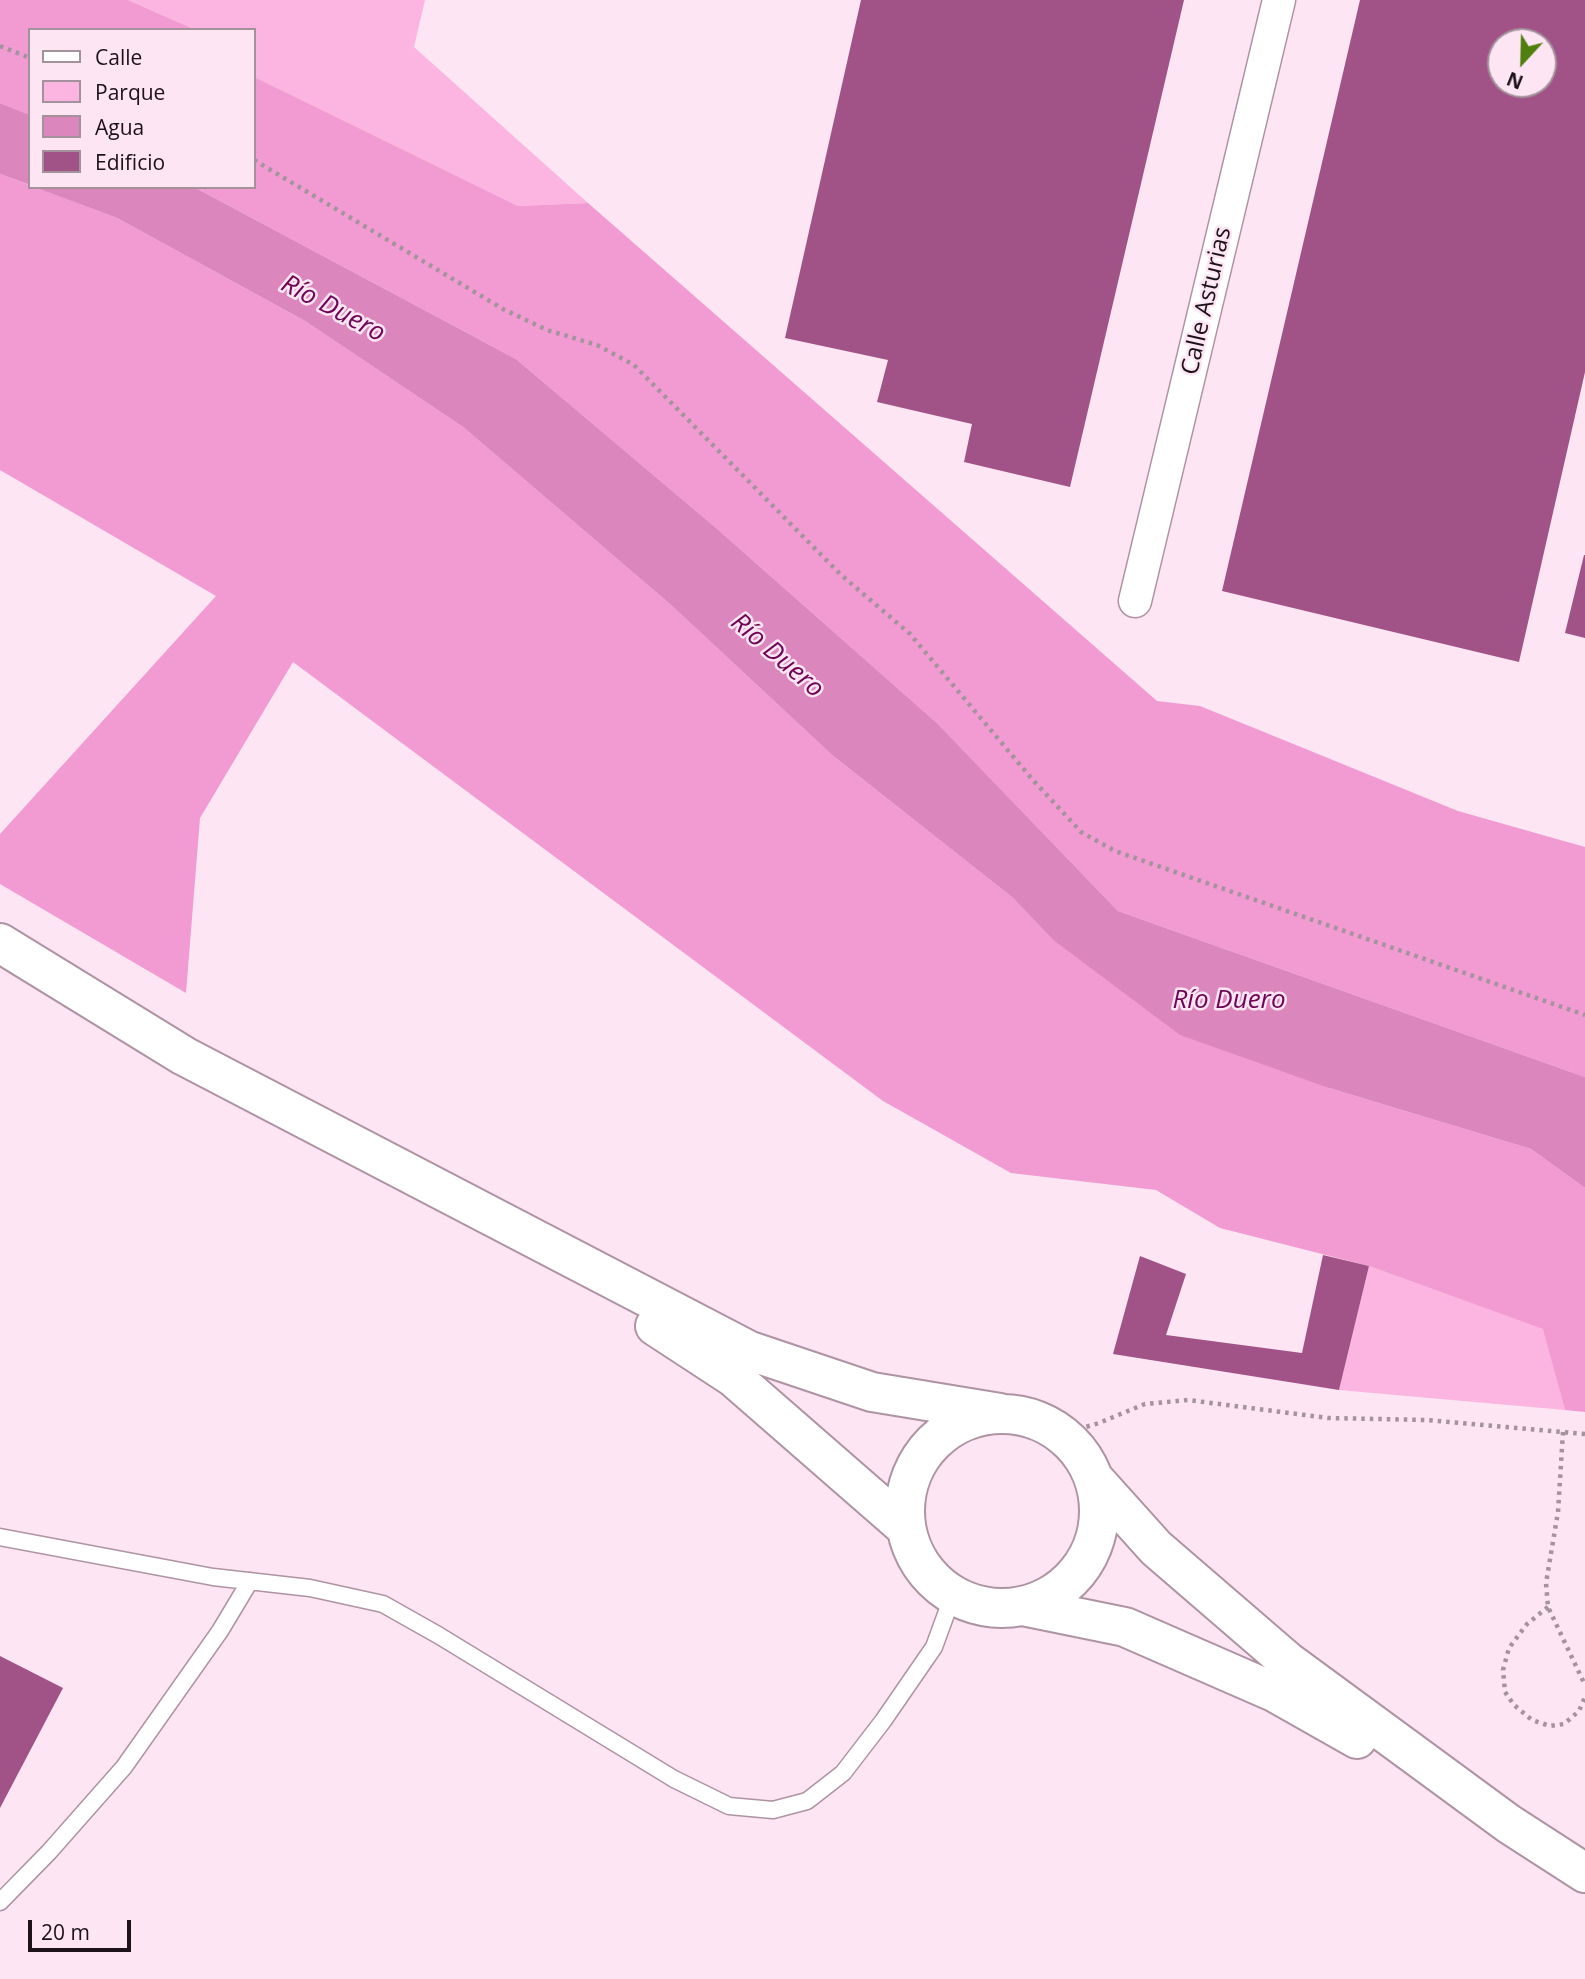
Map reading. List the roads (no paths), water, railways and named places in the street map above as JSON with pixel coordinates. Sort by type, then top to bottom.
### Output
[{"type":"main road","points":[[0,943],[184,1056],[750,1351],[872,1392],[1032,1419],[1062,1434],[1081,1454],[1094,1479],[1156,1548],[1286,1661],[1509,1824],[1585,1873]]},
{"type":"main road","points":[[466,1203],[733,1377],[905,1527]]},
{"type":"main road","points":[[1000,1413],[967,1420],[938,1437],[917,1462],[906,1494],[905,1527],[914,1554],[931,1578],[953,1595],[975,1605],[998,1609],[1022,1606],[1053,1595],[1078,1573],[1094,1544],[1099,1511],[1094,1479]]},
{"type":"main road","points":[[1022,1606],[1125,1627],[1274,1692],[1509,1824]]},
{"type":"street","name":"Calle Asturias","points":[[1135,601],[1279,0]]},
{"type":"lane","points":[[0,1537],[213,1577],[310,1588],[383,1604],[674,1779],[729,1806],[773,1810],[807,1801],[843,1773],[934,1647],[953,1595]]},
{"type":"lane","points":[[0,1902],[49,1852],[124,1767],[220,1631],[250,1581]]},
{"type":"water","points":[[0,103],[28,114],[28,184],[0,174]]},
{"type":"water","name":"Río Duero","points":[[39,189],[198,189],[516,359],[715,527],[937,723],[1118,911],[1585,1077],[1585,1188],[1531,1149],[1329,1088],[1180,1035],[1052,939],[1013,898],[832,755],[671,605],[463,427],[305,321],[117,218]]}]
